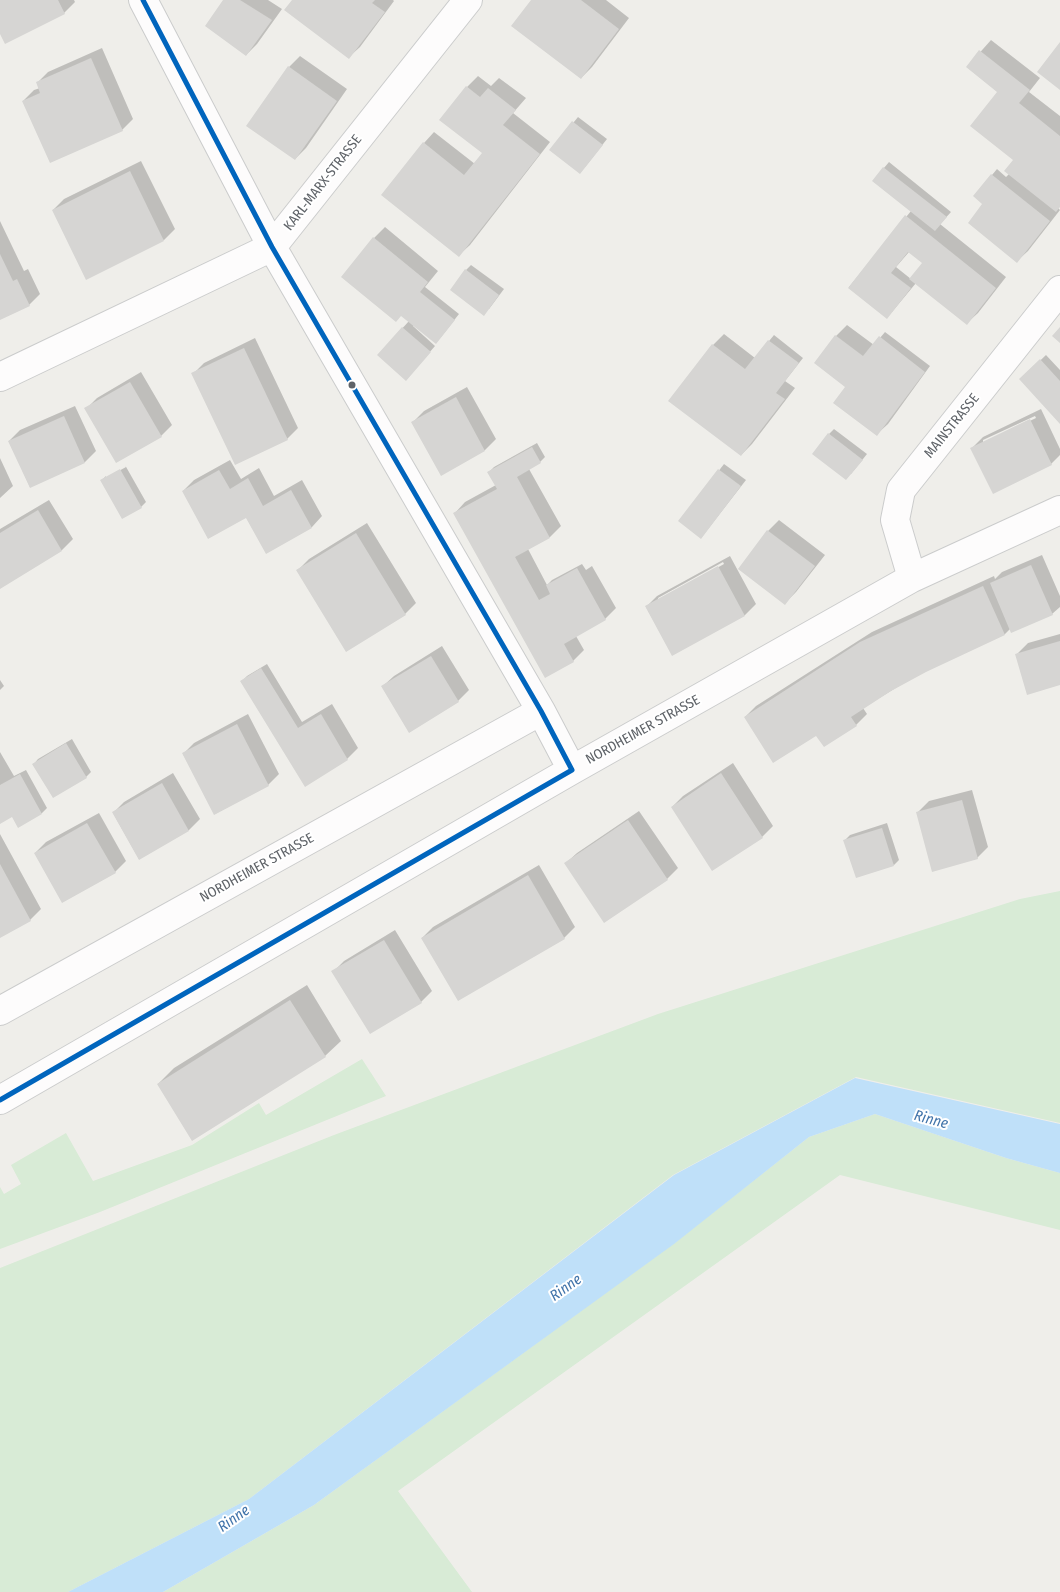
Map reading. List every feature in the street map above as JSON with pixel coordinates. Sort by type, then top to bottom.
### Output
[{"type":"street","points":[[143,0],[272,247],[541,711],[572,770]]},
{"type":"street","name":"KARL-MARX-STRASSE","points":[[0,377],[272,247],[468,0]]},
{"type":"street","name":"MAINSTRASSE","points":[[912,578],[895,520],[900,490],[1060,290]]},
{"type":"street","name":"NORDHEIMER STRASSE","points":[[0,1100],[572,770],[912,578],[1060,510]]},
{"type":"street","name":"NORDHEIMER STRASSE","points":[[0,1011],[541,711]]},
{"type":"green space","points":[[1060,891],[1060,1123],[856,1077],[673,1175],[249,1499],[68,1592],[0,1592],[0,1268],[334,1135],[658,1014],[1020,899]]},
{"type":"green space","points":[[362,1059],[386,1096],[100,1212],[0,1249],[0,1187],[4,1194],[21,1184],[11,1165],[66,1133],[93,1181],[192,1145],[259,1103],[266,1115]]},
{"type":"green space","points":[[875,1114],[1006,1158],[1060,1173],[1060,1230],[840,1175],[398,1491],[472,1592],[163,1592],[314,1505],[673,1244],[809,1137]]},
{"type":"water","name":"Rinne","points":[[855,1078],[1060,1124],[1060,1173],[1006,1158],[875,1114],[809,1137],[674,1244],[314,1505],[163,1592],[68,1592],[249,1499],[674,1175]]},
{"type":"building","points":[[0,0],[58,0],[65,14],[5,44],[0,34]]},
{"type":"building","points":[[223,0],[240,0],[272,20],[246,56],[205,26]]},
{"type":"building","points":[[292,0],[375,0],[372,3],[385,12],[349,59],[284,10]]},
{"type":"building","points":[[531,0],[581,0],[619,29],[581,79],[511,26]]},
{"type":"building","points":[[1060,42],[1060,90],[1037,72]]},
{"type":"building","points":[[979,50],[1030,90],[1019,103],[1060,136],[1060,207],[1056,212],[1004,171],[1013,160],[970,126],[997,92],[966,67]]},
{"type":"building","points":[[91,58],[123,131],[50,163],[22,101],[40,93],[36,82]]},
{"type":"building","points":[[288,66],[337,101],[295,160],[246,126]]},
{"type":"building","points":[[466,86],[480,97],[488,88],[516,110],[503,125],[540,154],[459,257],[381,195],[423,142],[464,175],[482,153],[439,120]]},
{"type":"building","points":[[572,121],[603,145],[580,174],[549,150]]},
{"type":"building","points":[[883,167],[947,217],[935,231],[872,181]]},
{"type":"building","points":[[130,171],[164,241],[86,280],[52,210]]},
{"type":"building","points":[[991,174],[1050,221],[1017,263],[968,223],[982,204],[973,196]]},
{"type":"building","points":[[905,215],[996,288],[967,325],[909,279],[922,263],[908,252],[891,273],[911,288],[887,319],[848,288]]},
{"type":"building","points":[[373,237],[428,282],[420,292],[455,320],[436,344],[401,316],[396,322],[341,277]]},
{"type":"building","points":[[0,254],[13,281],[17,279],[30,306],[0,320]]},
{"type":"building","points":[[465,269],[499,295],[484,316],[450,290]]},
{"type":"building","points":[[402,327],[431,352],[406,381],[377,355]]},
{"type":"building","points":[[1060,327],[1060,343],[1052,336]]},
{"type":"building","points":[[835,335],[863,356],[879,336],[925,372],[877,436],[833,403],[845,387],[814,363]]},
{"type":"building","points":[[768,340],[799,363],[776,393],[785,399],[741,456],[668,401],[712,344],[745,369]]},
{"type":"building","points":[[244,348],[288,440],[235,465],[191,373]]},
{"type":"building","points":[[1040,359],[1060,381],[1060,424],[1019,379]]},
{"type":"building","points":[[130,382],[162,437],[116,463],[84,408]]},
{"type":"building","points":[[456,397],[485,451],[441,476],[411,422]]},
{"type":"building","points":[[64,416],[85,463],[30,488],[8,441]]},
{"type":"building","points":[[1030,419],[1052,465],[993,494],[970,448]]},
{"type":"building","points":[[828,433],[863,460],[846,480],[812,454]]},
{"type":"building","points":[[532,447],[541,463],[517,477],[550,538],[515,557],[539,600],[550,594],[546,585],[577,568],[606,620],[564,644],[574,662],[545,678],[453,513],[497,489],[487,472]]},
{"type":"building","points":[[120,469],[142,508],[122,519],[100,480]]},
{"type":"building","points":[[718,469],[741,486],[701,539],[678,521]]},
{"type":"building","points":[[219,470],[230,489],[248,478],[263,506],[291,490],[312,528],[266,554],[246,518],[208,539],[182,491]]},
{"type":"building","points":[[38,510],[62,551],[0,589],[0,533]]},
{"type":"building","points":[[767,530],[815,566],[785,605],[738,569]]},
{"type":"building","points":[[356,533],[406,615],[346,652],[296,570]]},
{"type":"building","points":[[1031,565],[1053,615],[1011,633],[990,583]]},
{"type":"building","points":[[718,566],[745,616],[672,656],[645,606]]},
{"type":"building","points":[[983,586],[1005,635],[926,672],[891,691],[851,717],[857,726],[824,747],[816,736],[773,763],[744,717],[860,642]]},
{"type":"building","points":[[1060,641],[1060,685],[1027,695],[1015,654]]},
{"type":"building","points":[[431,656],[459,702],[409,733],[381,686]]},
{"type":"building","points":[[261,668],[298,728],[321,714],[348,760],[305,787],[240,681]]},
{"type":"building","points":[[237,724],[269,786],[214,815],[182,753]]},
{"type":"building","points":[[66,743],[87,778],[53,798],[32,764]]},
{"type":"building","points":[[721,773],[763,838],[712,871],[671,807]]},
{"type":"building","points":[[20,774],[42,814],[18,828],[12,817],[0,824],[0,785]]},
{"type":"building","points":[[162,783],[189,831],[139,860],[112,812]]},
{"type":"building","points":[[962,800],[978,859],[932,872],[916,812]]},
{"type":"building","points":[[628,820],[668,880],[604,923],[564,863]]},
{"type":"building","points":[[87,823],[116,873],[62,903],[34,853]]},
{"type":"building","points":[[882,828],[894,866],[856,878],[843,840]]},
{"type":"building","points":[[0,864],[31,921],[0,938]]},
{"type":"building","points":[[528,875],[565,939],[458,1001],[421,938]]},
{"type":"building","points":[[384,940],[422,1003],[370,1034],[331,971]]},
{"type":"building","points":[[290,1000],[326,1057],[192,1141],[157,1084]]},
{"type":"transit line","points":[[143,0],[272,247],[541,711],[572,770]]},
{"type":"transit line","points":[[0,1100],[572,770]]}]
